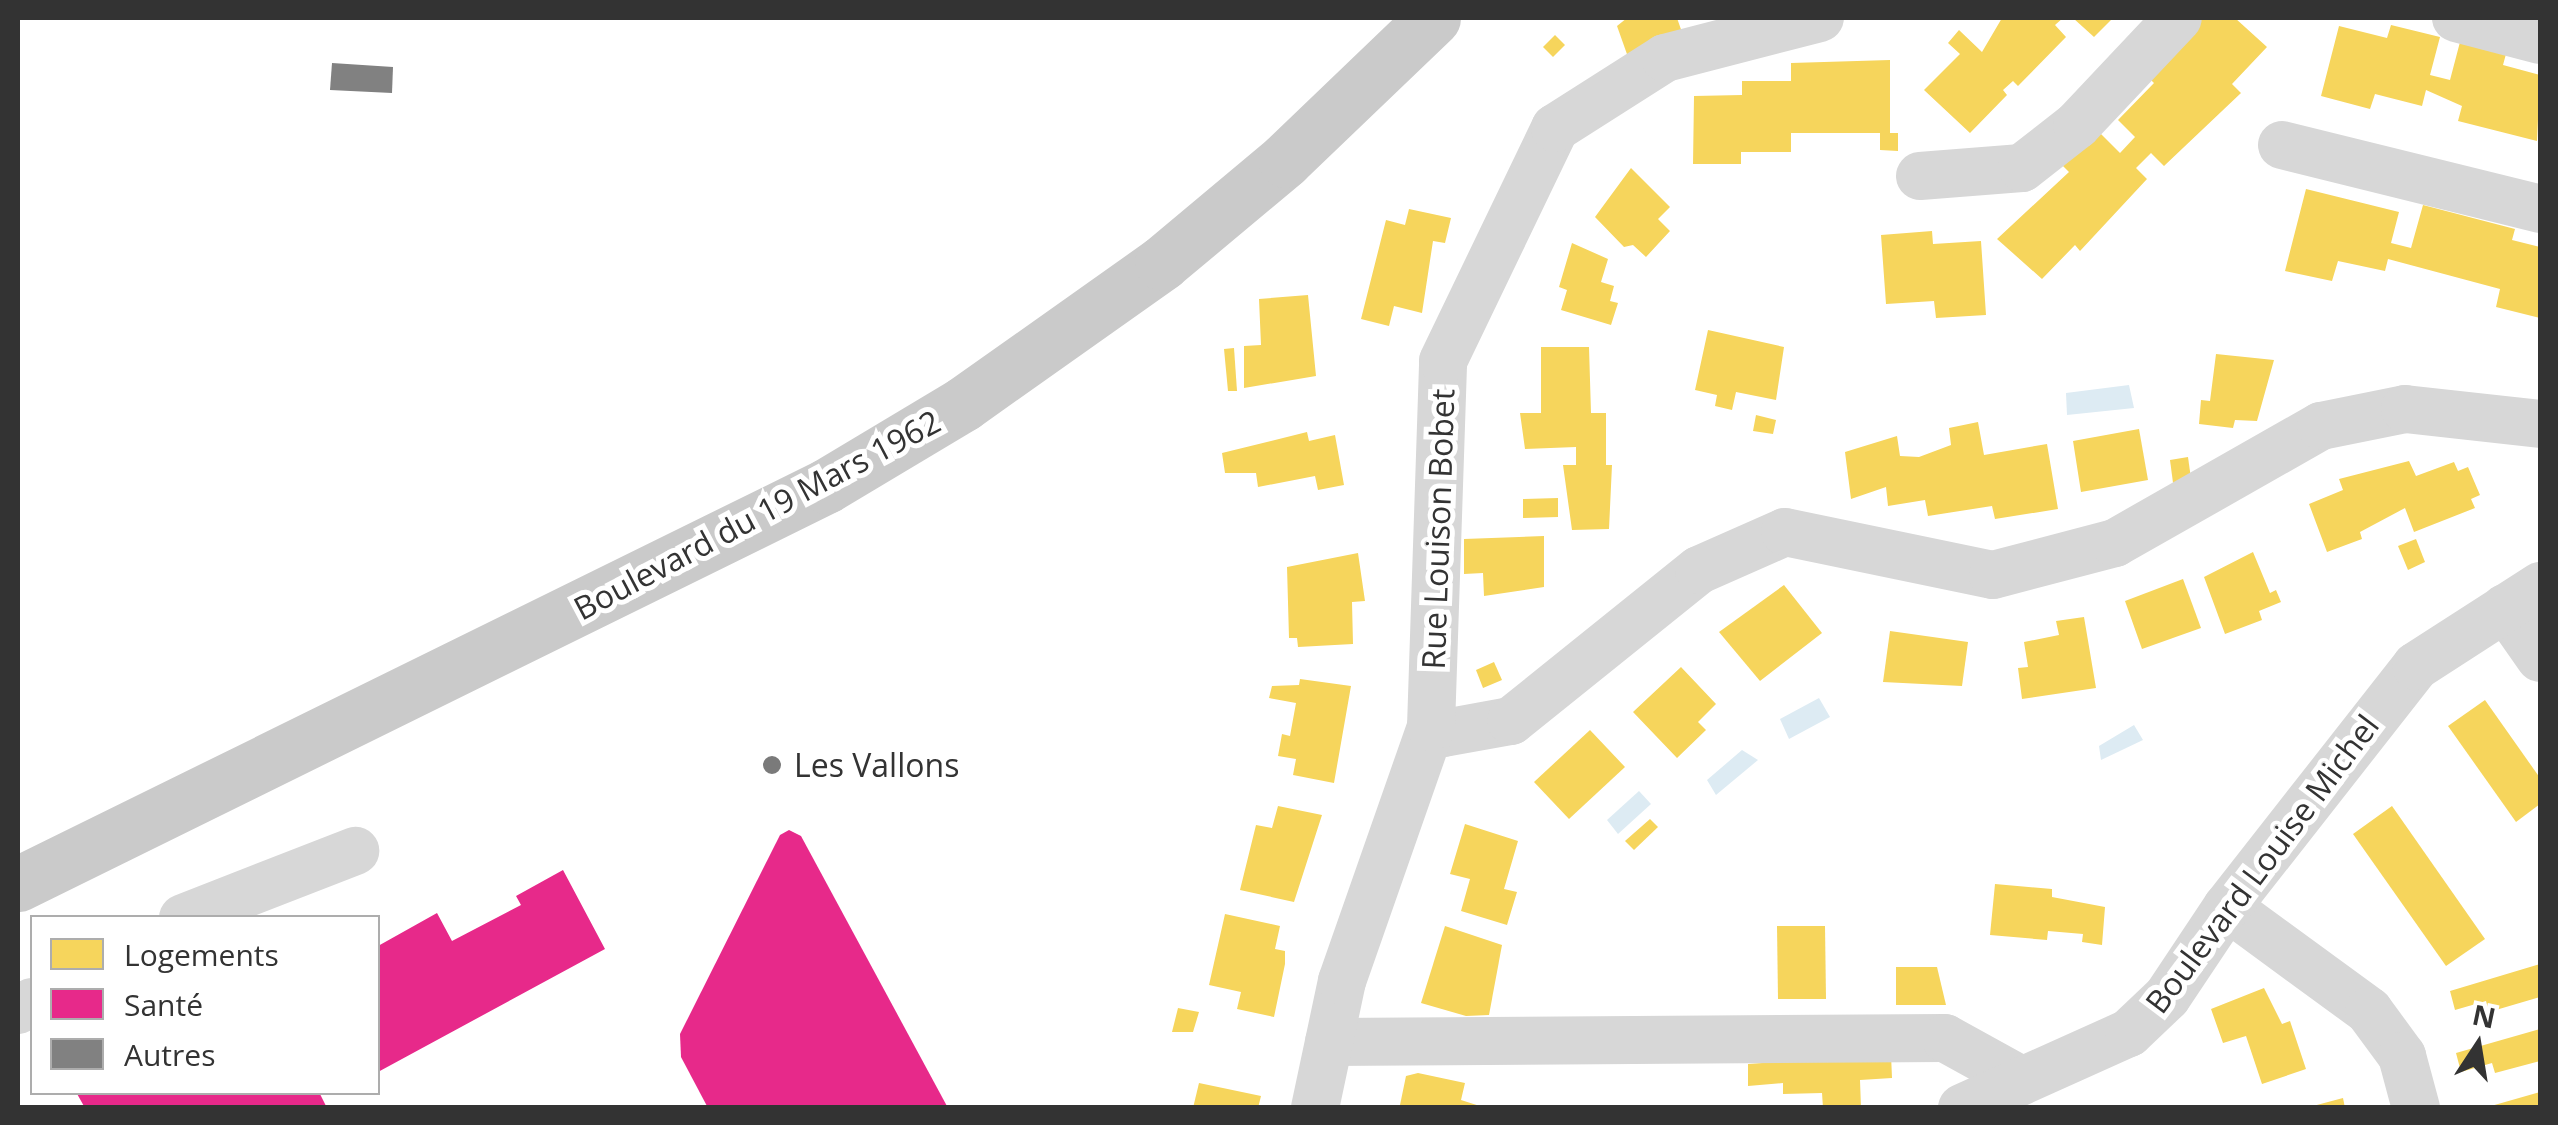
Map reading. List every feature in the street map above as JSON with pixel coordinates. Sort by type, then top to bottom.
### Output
[{"type":"main road","name":"Boulevard du 19 Mars 1962","points":[[30,883],[826,486],[963,404],[1162,263],[1285,160],[1434,18]]},
{"type":"street","name":"Rue Louison Bobet","points":[[1315,1108],[1342,981],[1430,727],[1443,361],[1555,128],[1665,58],[1820,18]]},
{"type":"street","points":[[1920,176],[2022,168],[2077,126],[2178,18]]},
{"type":"street","points":[[2456,18],[2540,40]]},
{"type":"street","points":[[2282,145],[2540,209]]},
{"type":"street","points":[[1430,727],[1444,733],[1511,721],[1699,570],[1785,532],[1993,575],[2115,543],[2322,426],[2405,409],[2540,424]]},
{"type":"street","points":[[2523,597],[2540,658]]},
{"type":"street","name":"Boulevard Louise Michel","points":[[1962,1108],[2130,1033],[2167,997],[2228,908],[2416,666],[2523,597]]},
{"type":"street","points":[[191,915],[355,852]]},
{"type":"street","points":[[2228,908],[2368,1010],[2402,1056],[2416,1108]]},
{"type":"street","points":[[1328,1042],[1945,1038],[2021,1080]]},
{"type":"shaded area","points":[[2129,385],[2134,408],[2067,415],[2066,393]]},
{"type":"shaded area","points":[[1819,698],[1830,717],[1789,739],[1780,719]]},
{"type":"shaded area","points":[[2134,725],[2143,740],[2101,760],[2099,746]]},
{"type":"shaded area","points":[[1742,750],[1758,760],[1716,795],[1707,780]]},
{"type":"shaded area","points":[[1639,791],[1651,804],[1618,834],[1607,820]]},
{"type":"building: Logements","points":[[1627,18],[1677,18],[1684,38],[1628,57],[1617,26]]},
{"type":"building: Logements","points":[[2002,18],[2063,18],[2055,25],[2066,37],[2018,86],[2013,81],[2003,90],[2007,95],[1970,133],[1924,90],[1960,54],[1948,43],[1959,30],[1982,52]]},
{"type":"building: Logements","points":[[2073,18],[2113,18],[2094,37]]},
{"type":"building: Logements","points":[[2200,18],[2235,18],[2267,47],[2232,84],[2241,93],[2164,166],[2151,153],[2136,168],[2147,179],[2080,251],[2075,245],[2042,279],[1997,239],[2069,172],[2058,161],[2093,126],[2120,153],[2135,137],[2118,120],[2154,83],[2145,74]]},
{"type":"building: Logements","points":[[2391,25],[2440,37],[2430,75],[2450,80],[2460,42],[2506,54],[2503,65],[2540,75],[2537,141],[2458,121],[2462,106],[2426,90],[2422,106],[2375,94],[2370,109],[2321,96],[2339,26],[2387,38]]},
{"type":"building: Logements","points":[[1555,35],[1565,45],[1553,57],[1543,47]]},
{"type":"building: Logements","points":[[1890,60],[1890,133],[1898,133],[1898,151],[1880,150],[1880,133],[1791,133],[1791,152],[1741,152],[1741,164],[1693,164],[1694,96],[1742,95],[1742,81],[1791,81],[1791,63]]},
{"type":"building: Logements","points":[[1631,168],[1670,207],[1658,219],[1670,231],[1646,257],[1633,245],[1624,247],[1595,217]]},
{"type":"building: Logements","points":[[2306,189],[2399,212],[2391,243],[2411,248],[2423,205],[2515,229],[2512,240],[2540,247],[2540,318],[2496,307],[2500,289],[2388,259],[2385,271],[2338,261],[2332,281],[2285,271]]},
{"type":"building: Logements","points":[[1409,209],[1451,218],[1445,243],[1433,241],[1422,313],[1394,306],[1389,326],[1361,319],[1386,220],[1405,225]]},
{"type":"building: Logements","points":[[1932,231],[1933,244],[1981,241],[1986,315],[1936,318],[1934,301],[1886,304],[1881,235]]},
{"type":"building: Logements","points":[[1572,243],[1608,259],[1601,282],[1614,286],[1610,301],[1618,303],[1611,325],[1561,310],[1567,290],[1559,287]]},
{"type":"building: Logements","points":[[1308,295],[1316,376],[1244,388],[1244,346],[1261,345],[1259,299]]},
{"type":"building: Logements","points":[[1708,330],[1784,347],[1776,400],[1736,392],[1732,410],[1715,406],[1717,395],[1695,390]]},
{"type":"building: Logements","points":[[1541,347],[1589,347],[1591,413],[1606,413],[1606,465],[1612,465],[1609,529],[1572,530],[1563,465],[1576,465],[1576,447],[1525,449],[1520,413],[1541,413]]},
{"type":"building: Logements","points":[[1234,348],[1237,391],[1228,391],[1224,349]]},
{"type":"building: Logements","points":[[2216,354],[2274,360],[2257,421],[2235,420],[2233,428],[2199,424],[2201,400],[2210,401]]},
{"type":"building: Logements","points":[[1756,415],[1776,420],[1773,434],[1753,431]]},
{"type":"building: Logements","points":[[1978,422],[1984,455],[2047,444],[2058,509],[1995,519],[1992,506],[1928,516],[1925,500],[1888,506],[1886,487],[1851,499],[1845,452],[1897,436],[1900,456],[1919,457],[1951,445],[1949,428]]},
{"type":"building: Logements","points":[[2139,429],[2148,480],[2081,492],[2073,441]]},
{"type":"building: Logements","points":[[1307,432],[1309,441],[1335,435],[1344,485],[1318,490],[1315,476],[1258,487],[1256,473],[1225,473],[1222,453]]},
{"type":"building: Logements","points":[[2188,457],[2192,486],[2175,498],[2170,460]]},
{"type":"building: Logements","points":[[2409,461],[2416,476],[2454,462],[2458,471],[2468,467],[2480,495],[2471,499],[2475,508],[2414,532],[2405,508],[2360,532],[2362,539],[2327,552],[2309,504],[2343,490],[2339,479]]},
{"type":"building: Logements","points":[[1558,498],[1558,517],[1523,518],[1523,499]]},
{"type":"building: Logements","points":[[1544,536],[1544,587],[1484,596],[1483,573],[1464,574],[1464,539]]},
{"type":"building: Logements","points":[[2416,539],[2425,562],[2408,570],[2398,546]]},
{"type":"building: Logements","points":[[2253,552],[2270,593],[2276,590],[2281,602],[2259,611],[2262,620],[2225,634],[2204,577]]},
{"type":"building: Logements","points":[[1358,553],[1365,601],[1352,602],[1353,644],[1298,647],[1297,638],[1289,638],[1287,567]]},
{"type":"building: Logements","points":[[2183,579],[2201,628],[2142,649],[2125,601]]},
{"type":"building: Logements","points":[[1784,585],[1822,633],[1760,681],[1719,632]]},
{"type":"building: Logements","points":[[2084,617],[2096,688],[2022,699],[2018,668],[2028,667],[2024,642],[2059,635],[2056,621]]},
{"type":"building: Logements","points":[[1890,631],[1968,642],[1962,686],[1883,682]]},
{"type":"building: Logements","points":[[1494,662],[1502,680],[1483,688],[1476,670]]},
{"type":"building: Logements","points":[[1681,667],[1716,704],[1698,722],[1706,730],[1677,758],[1633,712]]},
{"type":"building: Logements","points":[[1300,679],[1351,686],[1334,783],[1293,775],[1296,759],[1278,756],[1282,734],[1290,736],[1296,703],[1269,698],[1272,686],[1299,685]]},
{"type":"building: Logements","points":[[2485,700],[2540,778],[2540,804],[2516,822],[2448,726]]},
{"type":"building: Logements","points":[[1590,730],[1625,767],[1569,819],[1534,782]]},
{"type":"building: Logements","points":[[1278,806],[1322,815],[1294,902],[1240,890],[1256,825],[1272,828]]},
{"type":"building: Logements","points":[[2392,806],[2485,939],[2446,966],[2353,834]]},
{"type":"building: Logements","points":[[1650,819],[1658,827],[1634,850],[1625,841]]},
{"type":"building: Logements","points":[[1465,824],[1518,841],[1504,889],[1517,892],[1507,925],[1461,911],[1470,879],[1450,874]]},
{"type":"building: Logements","points":[[1995,884],[2052,889],[2052,897],[2105,907],[2102,945],[2082,942],[2083,934],[2048,931],[2047,940],[1990,935]]},
{"type":"building: Logements","points":[[1225,914],[1280,926],[1275,949],[1285,951],[1285,964],[1274,1017],[1237,1009],[1241,992],[1209,985]]},
{"type":"building: Logements","points":[[1445,926],[1502,945],[1489,1015],[1466,1016],[1421,1003]]},
{"type":"building: Logements","points":[[1777,926],[1825,926],[1826,999],[1778,999]]},
{"type":"building: Logements","points":[[2540,964],[2540,997],[2489,1012],[2486,1001],[2455,1010],[2450,991]]},
{"type":"building: Logements","points":[[1896,967],[1937,967],[1946,1005],[1896,1005]]},
{"type":"building: Logements","points":[[2264,988],[2282,1024],[2290,1021],[2306,1069],[2262,1084],[2246,1036],[2223,1043],[2211,1009]]},
{"type":"building: Logements","points":[[1178,1008],[1199,1012],[1193,1032],[1172,1032]]},
{"type":"building: Logements","points":[[2540,1029],[2540,1061],[2495,1073],[2492,1063],[2461,1072],[2456,1053]]},
{"type":"building: Logements","points":[[1891,1054],[1892,1078],[1860,1080],[1861,1108],[1823,1108],[1822,1093],[1783,1094],[1783,1083],[1748,1086],[1748,1064]]},
{"type":"building: Logements","points":[[1418,1073],[1465,1083],[1461,1100],[1486,1108],[1400,1105],[1406,1076]]},
{"type":"building: Logements","points":[[1199,1083],[1261,1096],[1258,1108],[1193,1108]]},
{"type":"building: Logements","points":[[2540,1092],[2540,1108],[2491,1106]]},
{"type":"building: Logements","points":[[2343,1098],[2345,1108],[2313,1108],[2313,1106]]},
{"type":"building: Santé","points":[[789,830],[801,836],[948,1108],[708,1108],[681,1057],[680,1034],[780,835]]},
{"type":"building: Santé","points":[[563,870],[605,949],[380,1071],[380,945],[437,913],[452,941],[521,905],[516,896]]},
{"type":"building: Santé","points":[[78,1095],[320,1095],[327,1108],[85,1108]]},
{"type":"building: Autres","points":[[332,63],[393,67],[392,93],[330,90]]},
{"type":"place","name":"Les Vallons","points":[[772,765]]}]
